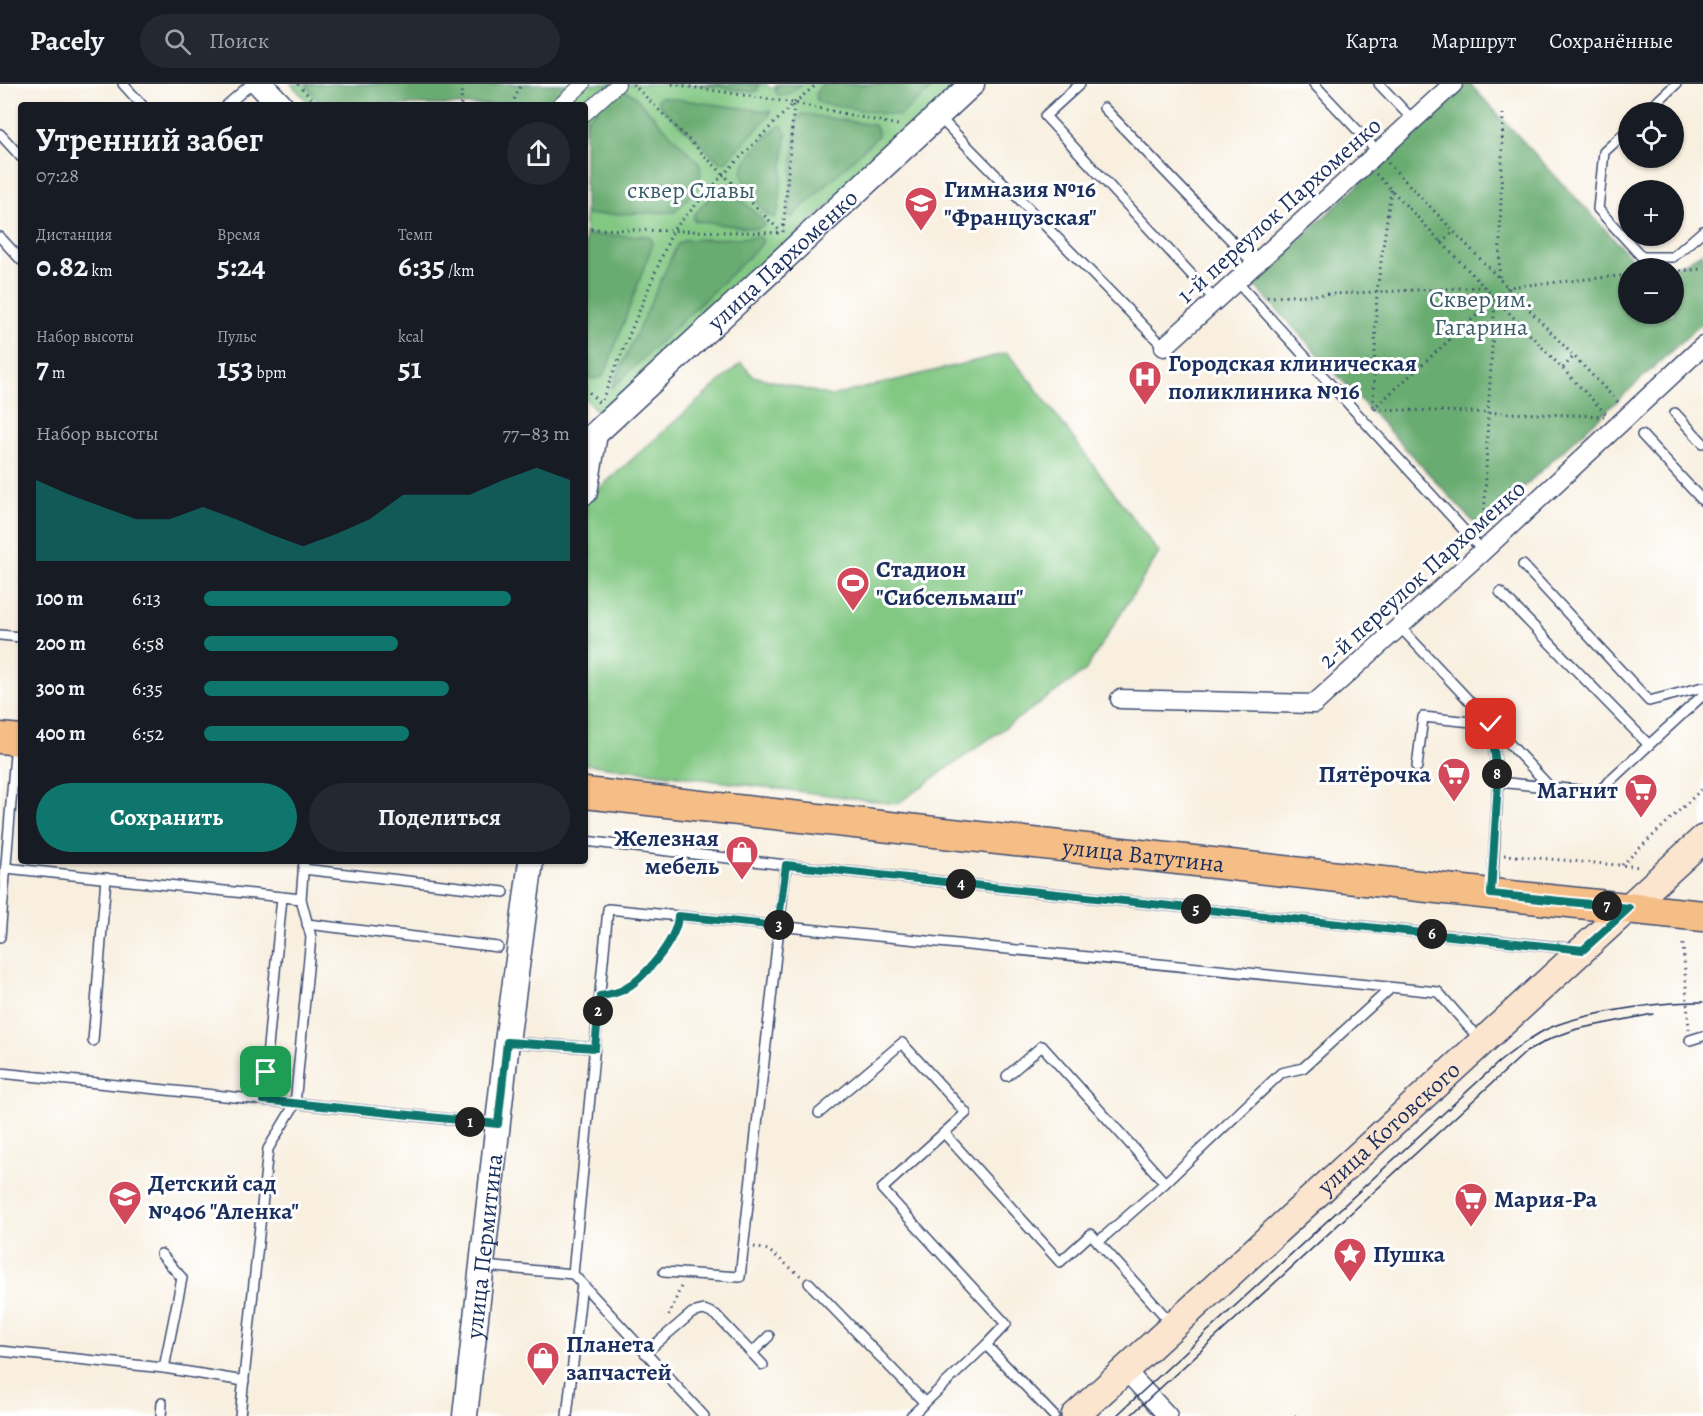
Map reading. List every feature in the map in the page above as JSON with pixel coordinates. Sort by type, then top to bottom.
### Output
[{"type":"main road","name":"улица Ватутина","points":[[588,793],[1703,916]]},
{"type":"main road","name":"улица Котовского","points":[[1075,1416],[1703,839]]},
{"type":"street","points":[[260,84],[277,102]]},
{"type":"street","points":[[563,102],[584,84]]},
{"type":"street","points":[[588,111],[618,84]]},
{"type":"street","name":"улица Пархоменко","points":[[590,429],[972,84]]},
{"type":"street","name":"1-й переулок Пархоменко","points":[[1164,346],[1453,84]]},
{"type":"street","name":"2-й переулок Пархоменко","points":[[1120,699],[1314,704],[1483,551],[1703,346]]},
{"type":"street","points":[[588,454],[590,429]]},
{"type":"street","name":"улица Пермитина","points":[[465,1416],[507,1042],[531,864]]},
{"type":"street","points":[[1125,1370],[1168,1416]]},
{"type":"lane","points":[[123,84],[139,102]]},
{"type":"lane","points":[[230,102],[250,84]]},
{"type":"lane","points":[[1080,84],[1045,116],[1215,300]]},
{"type":"lane","points":[[1314,84],[1371,158]]},
{"type":"lane","points":[[1379,84],[1413,120]]},
{"type":"lane","points":[[1657,102],[1676,84]]},
{"type":"lane","points":[[1104,108],[1254,264]]},
{"type":"lane","points":[[938,116],[1164,346]]},
{"type":"lane","points":[[0,134],[18,154]]},
{"type":"lane","points":[[1618,139],[1604,152],[1598,209],[1641,257],[1673,257],[1703,231]]},
{"type":"lane","points":[[0,237],[18,257]]},
{"type":"lane","points":[[1236,281],[1483,551]]},
{"type":"lane","points":[[1675,413],[1703,443]]},
{"type":"lane","points":[[1642,435],[1703,501]]},
{"type":"lane","points":[[1523,565],[1649,701],[1703,687]]},
{"type":"lane","points":[[1500,592],[1648,745]]},
{"type":"lane","points":[[1400,627],[1550,787]]},
{"type":"lane","points":[[0,635],[18,637]]},
{"type":"lane","points":[[1498,782],[1598,792],[1703,695]]},
{"type":"lane","points":[[1417,767],[1423,717],[1491,724]]},
{"type":"lane","points":[[1491,724],[1498,782],[1491,894]]},
{"type":"lane","points":[[0,937],[6,868],[4,842],[13,739]]},
{"type":"lane","points":[[588,841],[786,865],[1583,950]]},
{"type":"lane","points":[[240,1416],[268,1149],[295,1104],[310,937],[301,899],[304,865],[504,892]]},
{"type":"lane","points":[[664,1272],[741,1277],[786,865]]},
{"type":"lane","points":[[6,868],[301,899]]},
{"type":"lane","points":[[93,1041],[106,878]]},
{"type":"lane","points":[[263,1100],[282,897]]},
{"type":"lane","points":[[573,1274],[608,909],[1437,992],[1482,1043]]},
{"type":"lane","points":[[307,924],[498,947]]},
{"type":"lane","points":[[1098,1242],[1165,1183],[1281,1073],[1303,1068],[1391,988]]},
{"type":"lane","points":[[1690,1040],[1703,1036]]},
{"type":"lane","points":[[507,1042],[595,1048]]},
{"type":"lane","points":[[819,1113],[902,1043],[966,1113],[882,1189],[1006,1324],[911,1416]]},
{"type":"lane","points":[[1007,1076],[1042,1046],[1165,1183]]},
{"type":"lane","points":[[0,1073],[498,1124]]},
{"type":"lane","points":[[944,1133],[1060,1262],[1091,1234],[1174,1326]]},
{"type":"lane","points":[[161,1254],[182,1278],[164,1368]]},
{"type":"lane","points":[[483,1266],[573,1274],[704,1416]]},
{"type":"lane","points":[[809,1283],[925,1403]]},
{"type":"lane","points":[[567,1416],[582,1284]]},
{"type":"lane","points":[[645,1353],[692,1313],[704,1310],[716,1315],[763,1365]]},
{"type":"lane","points":[[752,1353],[769,1336]]},
{"type":"lane","points":[[986,1345],[1054,1416]]},
{"type":"lane","points":[[0,1351],[164,1368],[243,1381]]},
{"type":"lane","points":[[161,1416],[162,1403]]},
{"type":"path","points":[[298,84],[314,102]]},
{"type":"path","points":[[460,102],[462,84]]},
{"type":"path","points":[[513,102],[521,84]]},
{"type":"path","points":[[633,84],[782,234]]},
{"type":"path","points":[[672,84],[794,103],[898,125]]},
{"type":"path","points":[[600,404],[673,230],[794,103],[817,84]]},
{"type":"path","points":[[782,234],[794,103]]},
{"type":"path","points":[[1499,278],[1503,114]]},
{"type":"path","points":[[1371,158],[1391,190],[1609,416],[1373,409]]},
{"type":"path","points":[[1371,158],[1455,231],[1630,414]]},
{"type":"path","points":[[1373,409],[1377,291],[1391,190]]},
{"type":"path","points":[[588,229],[782,234]]},
{"type":"path","points":[[1441,242],[1455,231]]},
{"type":"path","points":[[1684,270],[1703,268]]},
{"type":"path","points":[[1363,420],[1508,287],[1618,276]]},
{"type":"path","points":[[1252,297],[1484,287]]},
{"type":"path","points":[[1483,551],[1488,414],[1496,298]]},
{"type":"path","points":[[1563,368],[1574,356]]},
{"type":"path","points":[[1494,854],[1621,866],[1703,788]]},
{"type":"path","points":[[600,996],[623,990],[642,975],[671,940],[678,924],[678,916]]},
{"type":"path","points":[[1683,944],[1690,1040]]},
{"type":"path","points":[[744,1245],[768,1251],[790,1268]]},
{"type":"path","points":[[662,1339],[676,1297],[687,1274]]},
{"type":"green space","name":"сквер Славы","points":[[291,84],[766,84],[771,89],[777,84],[960,84],[602,416],[588,401],[588,102],[308,102]]},
{"type":"green space","points":[[307,84],[570,84],[550,102],[320,102]]},
{"type":"green space","points":[[698,84],[759,84],[757,91],[752,92]]},
{"type":"green space","points":[[779,84],[802,84],[786,96],[778,95],[775,90]]},
{"type":"green space","points":[[823,84],[937,84],[899,116],[823,104],[817,101],[816,96]]},
{"type":"green space","name":"Сквер им. Гагарина","points":[[1470,84],[1618,243],[1618,246],[1632,258],[1618,258],[1618,324],[1684,324],[1684,263],[1703,252],[1703,322],[1479,528],[1252,283]]},
{"type":"green space","points":[[626,91],[632,94],[698,162],[700,176],[698,183],[684,202],[673,212],[588,215],[588,118],[620,92]]},
{"type":"green space","points":[[660,97],[770,111],[769,116],[724,163],[720,162],[659,105],[657,99]]},
{"type":"green space","points":[[804,114],[873,125],[878,130],[878,136],[791,218],[788,215],[797,119]]},
{"type":"green space","points":[[782,125],[786,134],[779,208],[775,218],[764,211],[742,174],[746,162],[757,147]]},
{"type":"green space","points":[[723,183],[760,217],[765,225],[756,229],[695,221],[694,215]]},
{"type":"green space","points":[[588,235],[650,237],[653,243],[607,368],[602,377],[593,379],[588,377]]},
{"type":"green space","points":[[760,237],[763,241],[760,246],[611,389],[677,245],[684,240]]},
{"type":"green space","name":"Стадион \"Сибсельмаш\"","points":[[1007,353],[1159,553],[1085,671],[897,804],[588,764],[588,498],[741,363],[753,376],[831,396]]},
{"type":"tram line","points":[[1116,1416],[1499,1062],[1521,1045],[1545,1030],[1600,1013],[1645,1006],[1703,1002]]},
{"type":"tram line","points":[[1130,1416],[1526,1052],[1552,1038],[1577,1029],[1653,1014]]},
{"type":"place","name":"Гимназия №16 \"Французская\"","points":[[921,232]]},
{"type":"place","name":"Городская клиническая поликлиника №16","points":[[1145,406]]},
{"type":"place","name":"Стадион \"Сибсельмаш\"","points":[[853,612]]},
{"type":"place","name":"Пятёрочка","points":[[1454,803]]},
{"type":"place","name":"Магнит","points":[[1641,819]]},
{"type":"place","name":"Железная мебель","points":[[742,881]]},
{"type":"place","name":"Детский сад №406 \"Аленка\"","points":[[125,1226]]},
{"type":"place","name":"Мария-Ра","points":[[1471,1228]]},
{"type":"place","name":"Пушка","points":[[1350,1283]]},
{"type":"place","name":"Планета запчастей","points":[[543,1387]]},
{"type":"route","points":[[266,1072],[263,1100],[498,1124],[507,1042],[595,1048],[600,996],[623,990],[642,975],[671,940],[678,924],[678,916],[778,926],[786,865],[1583,950],[1629,908],[1491,894],[1498,782],[1491,724]]}]
